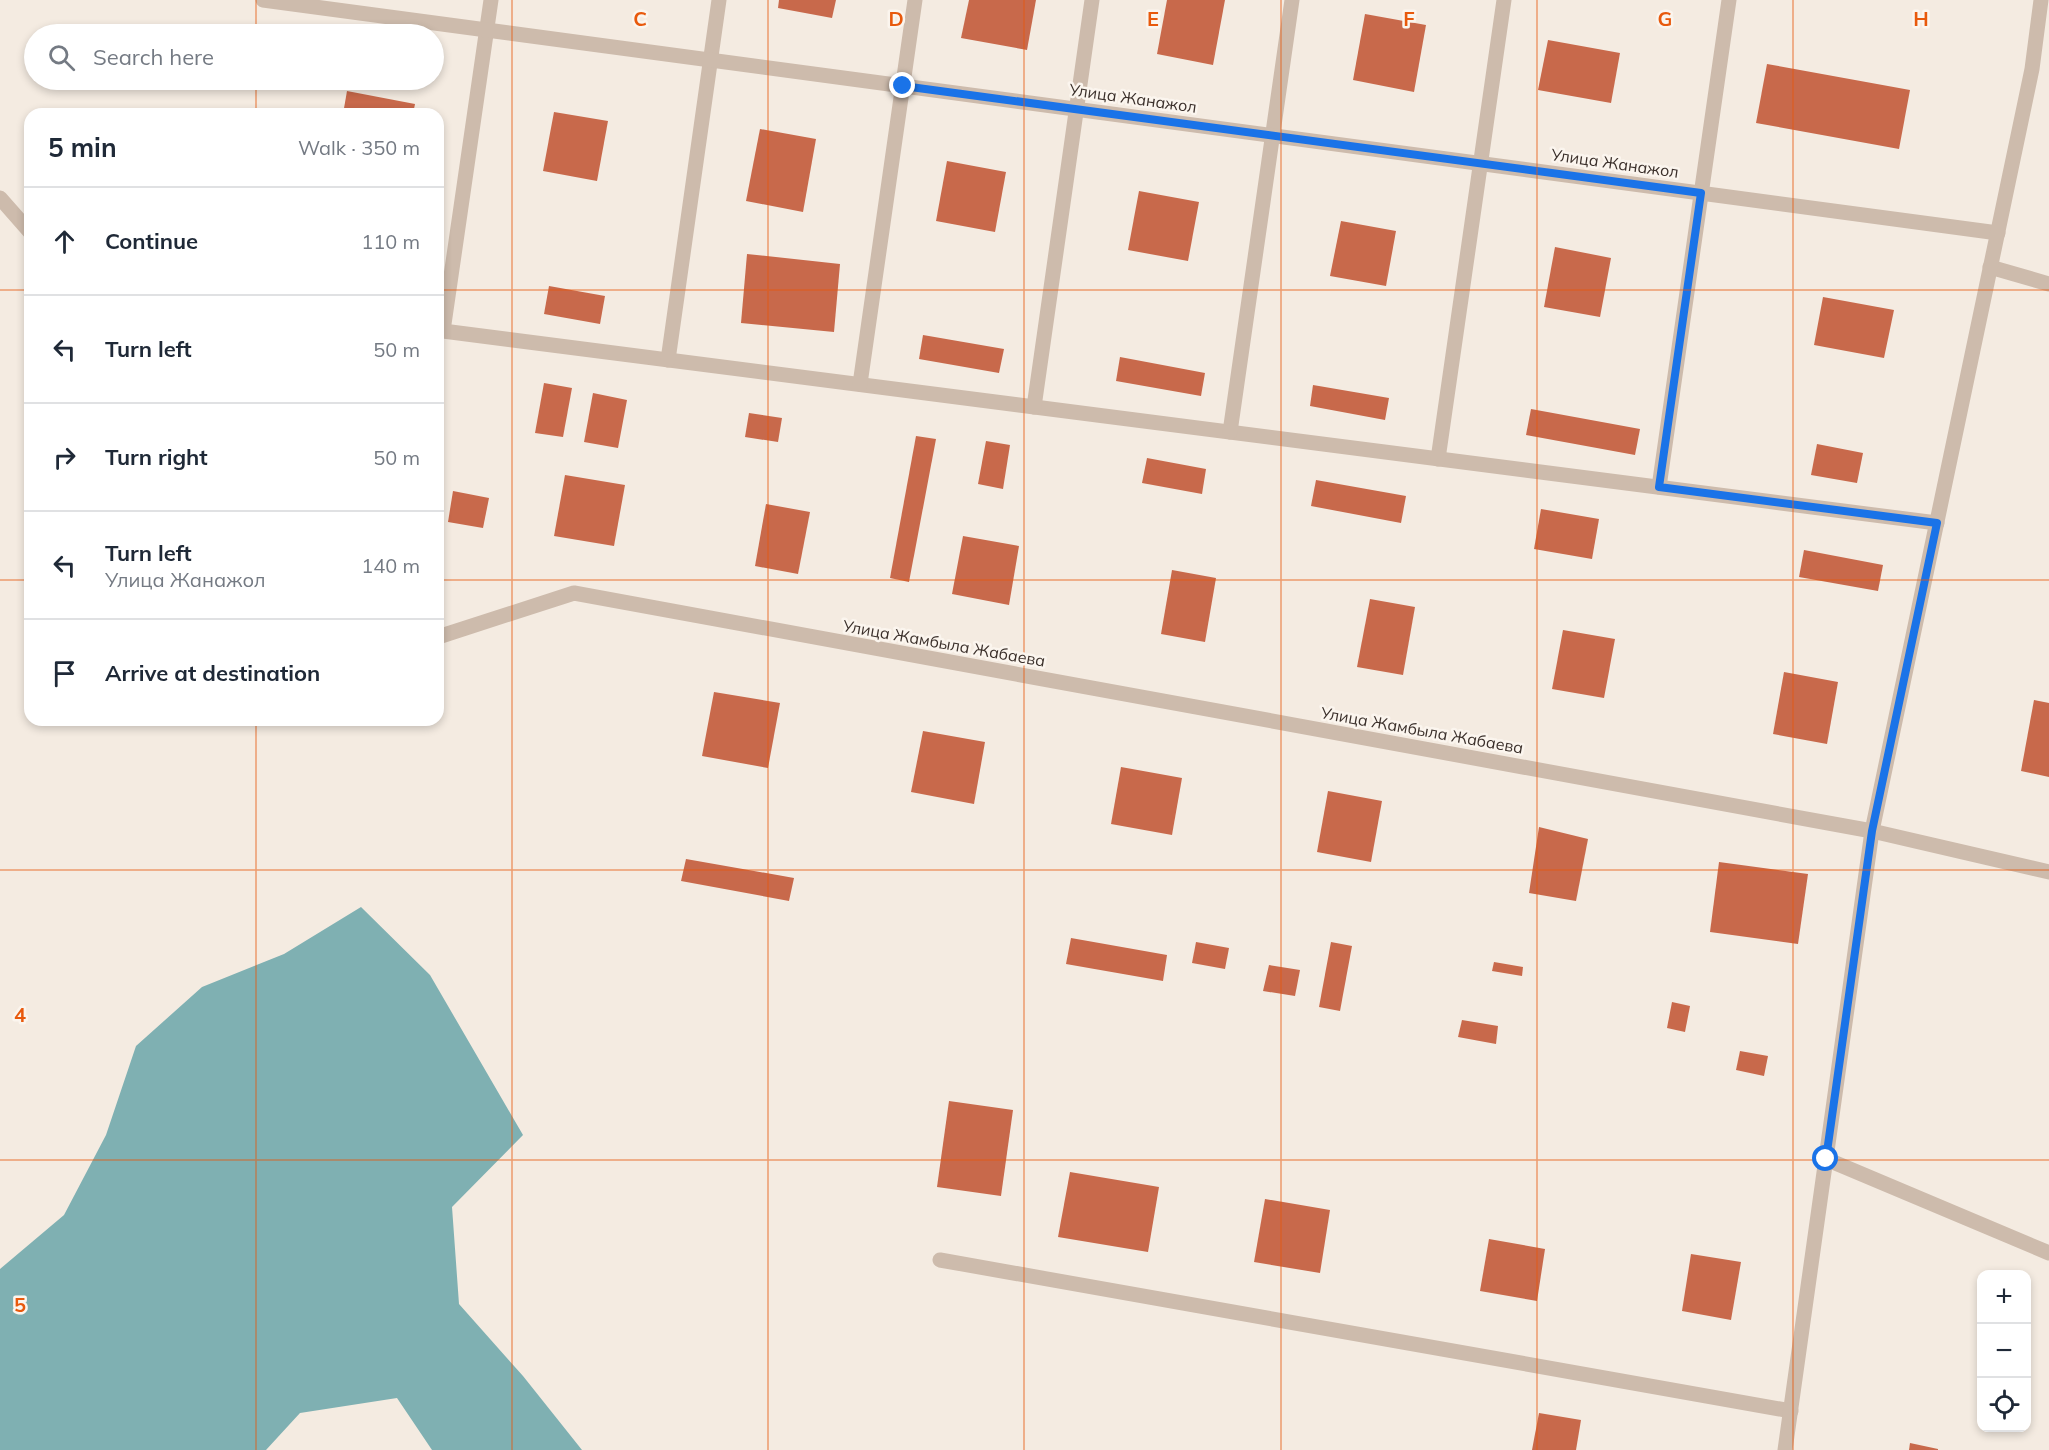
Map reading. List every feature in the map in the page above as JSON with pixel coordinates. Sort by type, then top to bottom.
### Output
[{"type":"street","name":"Улица Жанажол","points":[[263,0],[442,24]]},
{"type":"street","points":[[444,324],[491,0]]},
{"type":"street","points":[[668,360],[719,0]]},
{"type":"street","points":[[860,384],[915,0]]},
{"type":"street","points":[[1034,407],[1092,0]]},
{"type":"street","points":[[1230,432],[1292,0]]},
{"type":"street","points":[[1438,459],[1504,0]]},
{"type":"street","points":[[1659,487],[1729,0]]},
{"type":"street","points":[[1785,1450],[1872,831],[2032,69],[2041,0]]},
{"type":"street","name":"Улица Жанажол","points":[[444,24],[1998,233]]},
{"type":"street","points":[[0,198],[24,225]]},
{"type":"street","points":[[1990,267],[2049,284]]},
{"type":"street","points":[[444,331],[1937,523]]},
{"type":"street","name":"Улица Жамбыла Жабаева","points":[[444,635],[574,593],[1872,831],[2049,872]]},
{"type":"street","points":[[1826,1159],[2049,1253]]},
{"type":"street","points":[[940,1260],[1791,1411]]},
{"type":"water","points":[[361,907],[430,975],[523,1135],[452,1207],[459,1304],[523,1376],[582,1450],[432,1450],[397,1398],[300,1413],[266,1450],[0,1450],[0,1269],[64,1215],[106,1135],[136,1046],[202,987],[284,954]]},
{"type":"building","points":[[779,0],[836,0],[832,18],[778,8]]},
{"type":"building","points":[[969,0],[1036,0],[1027,50],[961,38]]},
{"type":"building","points":[[1167,0],[1225,0],[1213,65],[1157,54]]},
{"type":"building","points":[[1365,14],[1426,25],[1414,92],[1353,80]]},
{"type":"building","points":[[1548,40],[1620,53],[1611,103],[1538,90]]},
{"type":"building","points":[[1767,64],[1910,90],[1899,149],[1756,123]]},
{"type":"building","points":[[347,91],[415,104],[414,108],[344,108]]},
{"type":"building","points":[[554,112],[608,121],[597,181],[543,171]]},
{"type":"building","points":[[760,129],[816,139],[803,212],[746,201]]},
{"type":"building","points":[[947,161],[1006,172],[995,232],[936,221]]},
{"type":"building","points":[[1139,191],[1199,202],[1188,261],[1128,250]]},
{"type":"building","points":[[1341,221],[1396,231],[1386,286],[1330,276]]},
{"type":"building","points":[[1555,247],[1611,258],[1600,317],[1544,307]]},
{"type":"building","points":[[747,254],[840,264],[834,332],[741,323]]},
{"type":"building","points":[[549,286],[605,296],[600,324],[544,314]]},
{"type":"building","points":[[1823,297],[1894,310],[1884,358],[1814,345]]},
{"type":"building","points":[[923,335],[1004,349],[999,373],[919,359]]},
{"type":"building","points":[[1120,357],[1205,373],[1201,396],[1116,381]]},
{"type":"building","points":[[544,383],[572,388],[563,437],[535,433]]},
{"type":"building","points":[[1313,385],[1389,398],[1385,420],[1310,406]]},
{"type":"building","points":[[593,393],[627,400],[618,448],[584,442]]},
{"type":"building","points":[[1531,409],[1640,429],[1635,455],[1526,435]]},
{"type":"building","points":[[749,413],[782,418],[778,442],[745,437]]},
{"type":"building","points":[[916,436],[936,439],[909,582],[890,578]]},
{"type":"building","points":[[986,441],[1010,445],[1003,489],[978,484]]},
{"type":"building","points":[[1817,444],[1863,453],[1857,483],[1811,475]]},
{"type":"building","points":[[1147,458],[1206,469],[1202,494],[1142,483]]},
{"type":"building","points":[[565,475],[625,485],[614,546],[554,536]]},
{"type":"building","points":[[1316,480],[1406,496],[1401,523],[1311,506]]},
{"type":"building","points":[[453,491],[489,498],[483,528],[448,522]]},
{"type":"building","points":[[766,504],[810,512],[798,574],[755,566]]},
{"type":"building","points":[[1541,509],[1599,519],[1592,559],[1534,549]]},
{"type":"building","points":[[963,536],[1019,546],[1009,605],[952,594]]},
{"type":"building","points":[[1804,550],[1883,565],[1878,591],[1799,577]]},
{"type":"building","points":[[1172,570],[1216,578],[1205,642],[1161,634]]},
{"type":"building","points":[[1370,599],[1415,607],[1403,675],[1357,667]]},
{"type":"building","points":[[1563,630],[1615,639],[1604,698],[1552,689]]},
{"type":"building","points":[[1784,672],[1838,682],[1827,744],[1773,734]]},
{"type":"building","points":[[714,692],[780,703],[768,768],[702,756]]},
{"type":"building","points":[[2034,700],[2049,703],[2049,777],[2021,771]]},
{"type":"building","points":[[923,731],[985,742],[974,804],[911,792]]},
{"type":"building","points":[[1121,767],[1182,778],[1172,835],[1111,824]]},
{"type":"building","points":[[1328,791],[1382,801],[1371,862],[1317,852]]},
{"type":"building","points":[[1539,827],[1588,839],[1576,901],[1529,893]]},
{"type":"building","points":[[686,859],[794,878],[789,901],[681,881]]},
{"type":"building","points":[[1719,862],[1808,874],[1798,944],[1710,932]]},
{"type":"building","points":[[1071,938],[1167,955],[1163,981],[1066,964]]},
{"type":"building","points":[[1196,942],[1229,948],[1225,969],[1192,963]]},
{"type":"building","points":[[1331,942],[1352,946],[1340,1011],[1319,1007]]},
{"type":"building","points":[[1494,962],[1523,967],[1522,976],[1492,971]]},
{"type":"building","points":[[1269,965],[1300,970],[1295,996],[1263,991]]},
{"type":"building","points":[[1672,1002],[1690,1006],[1685,1032],[1667,1028]]},
{"type":"building","points":[[1462,1020],[1498,1026],[1496,1044],[1458,1037]]},
{"type":"building","points":[[1740,1051],[1768,1056],[1764,1076],[1736,1070]]},
{"type":"building","points":[[949,1101],[1013,1110],[1001,1196],[937,1187]]},
{"type":"building","points":[[1070,1172],[1159,1187],[1148,1252],[1058,1237]]},
{"type":"building","points":[[1265,1199],[1330,1210],[1320,1273],[1254,1262]]},
{"type":"building","points":[[1489,1239],[1545,1249],[1537,1301],[1480,1291]]},
{"type":"building","points":[[1691,1254],[1741,1262],[1731,1320],[1682,1311]]},
{"type":"building","points":[[1539,1413],[1581,1420],[1576,1450],[1532,1450]]},
{"type":"building","points":[[1910,1443],[1938,1449],[1938,1450],[1909,1450]]},
{"type":"route","points":[[903,86],[1701,193],[1659,487],[1937,523],[1872,831],[1826,1159]]}]
